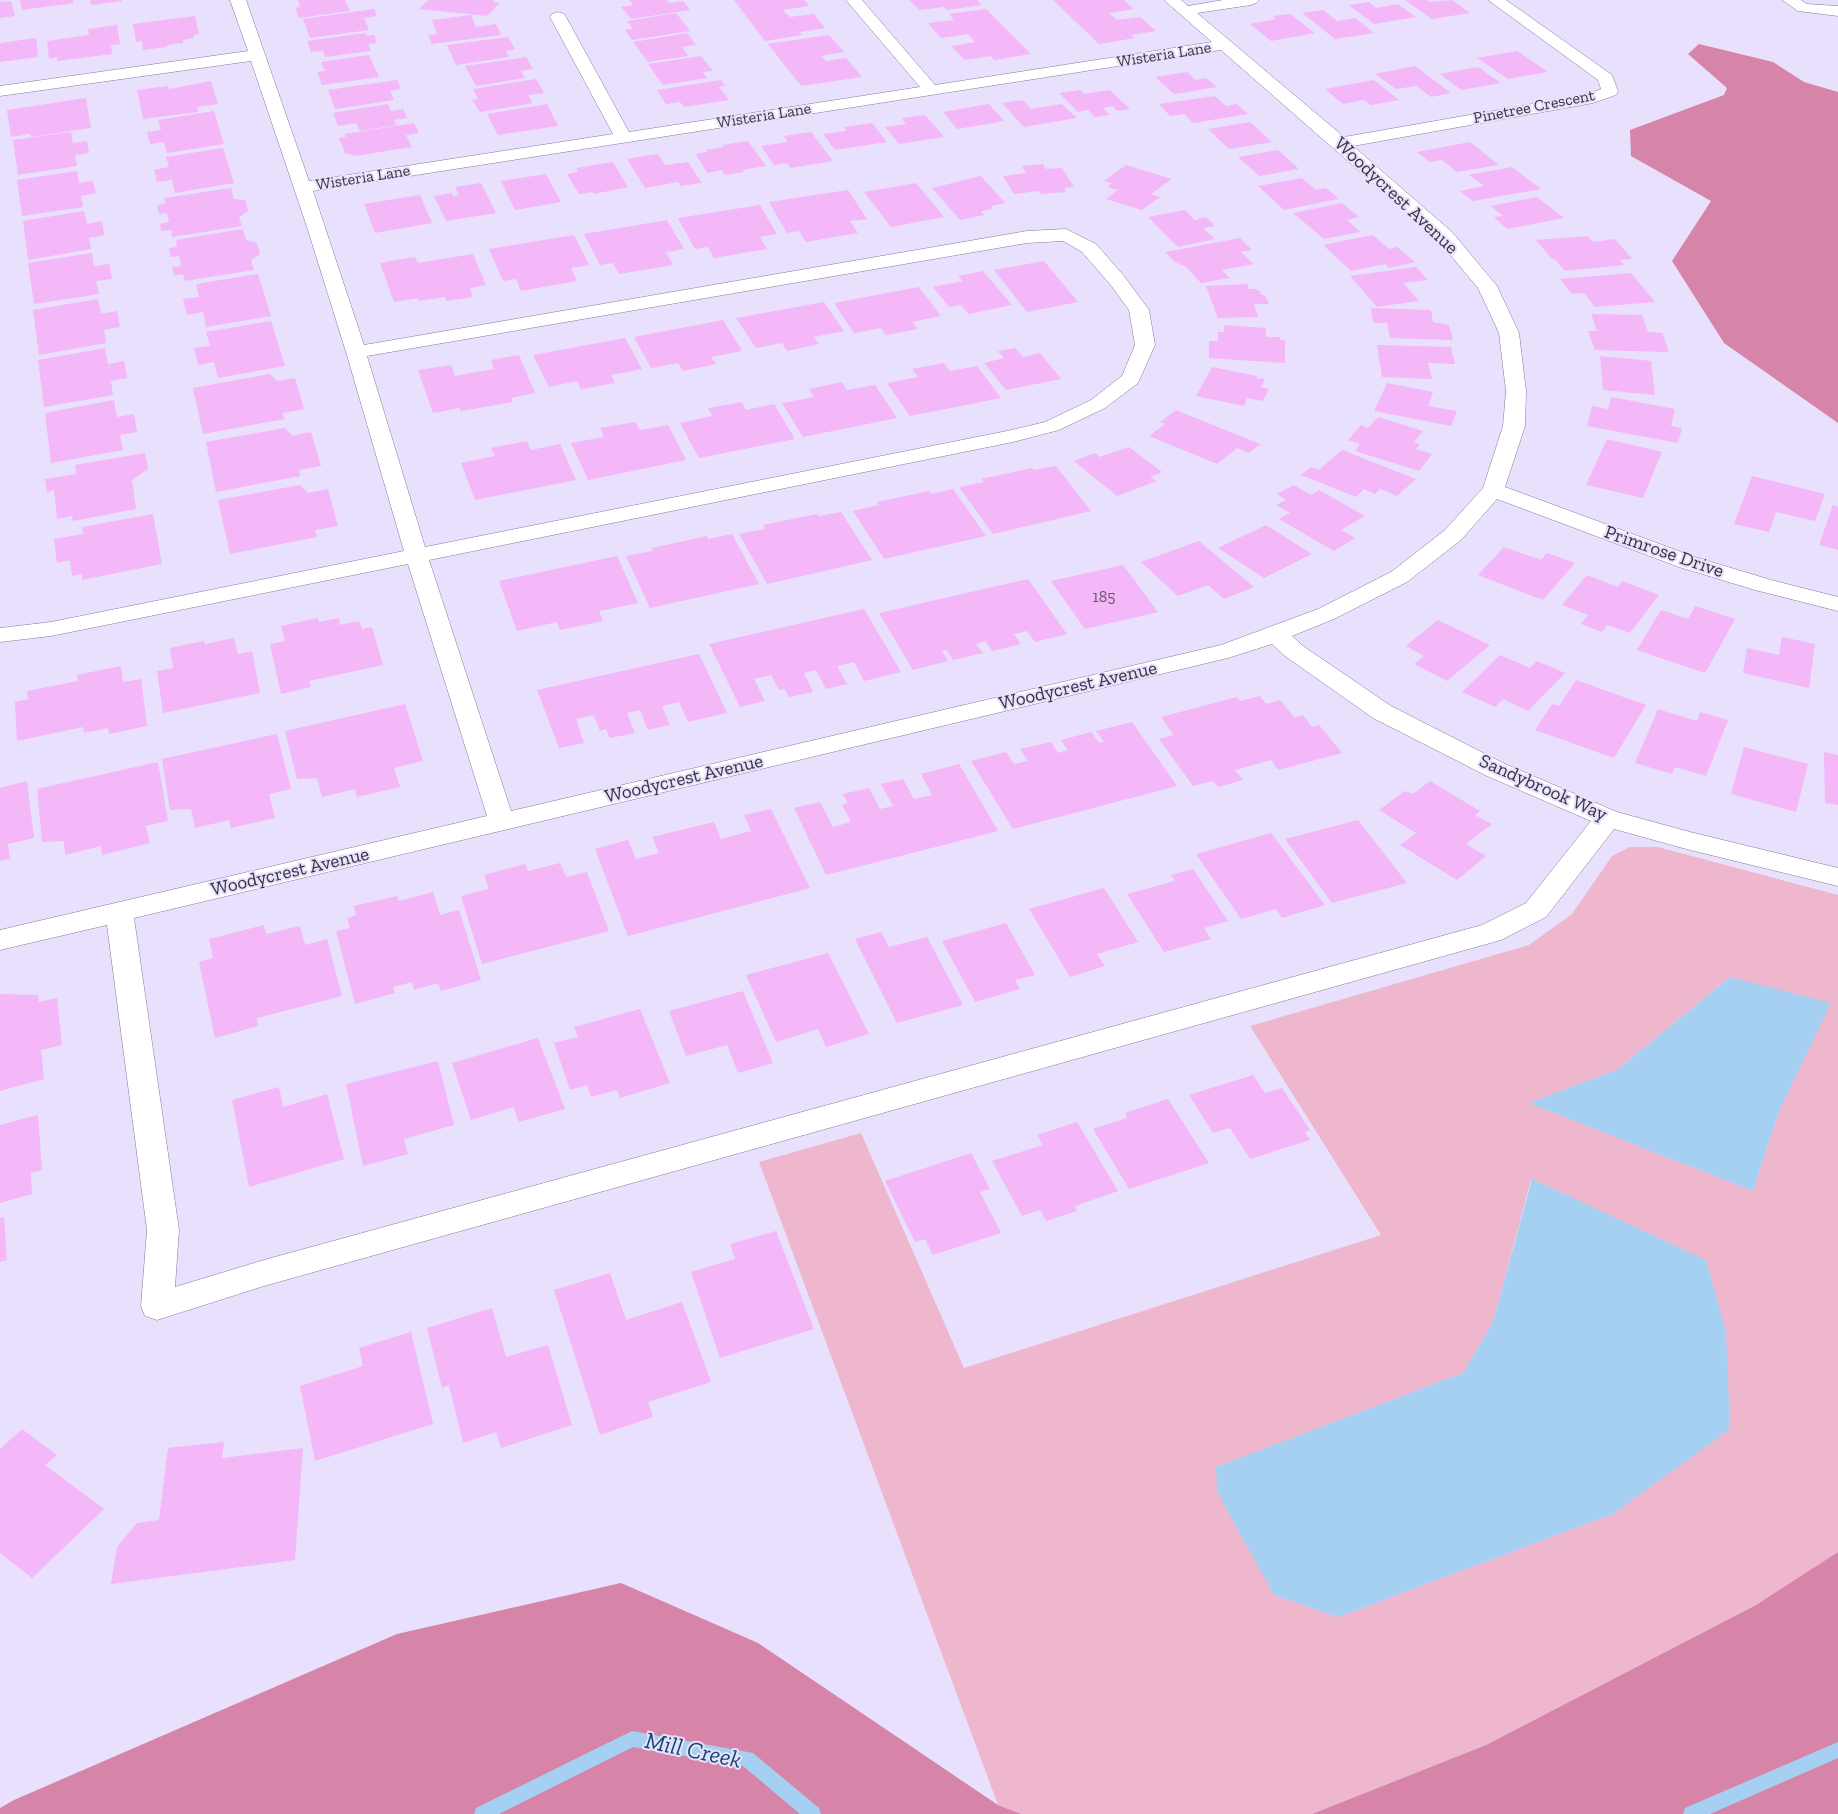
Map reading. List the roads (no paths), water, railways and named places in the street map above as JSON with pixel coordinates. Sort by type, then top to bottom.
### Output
[{"type":"street","points":[[238,0],[304,187],[356,352],[416,554],[502,822]]},
{"type":"street","points":[[854,0],[931,90]]},
{"type":"street","points":[[1178,5],[1251,0]]},
{"type":"street","name":"Pinetree Crescent","points":[[1340,143],[1593,98],[1610,91],[1606,78],[1496,0]]},
{"type":"street","points":[[1790,0],[1804,8],[1838,11]]},
{"type":"street","name":"Woodycrest Avenue","points":[[0,940],[1228,651],[1326,614],[1399,577],[1453,535],[1493,490],[1514,426],[1516,391],[1509,333],[1487,286],[1445,236],[1340,143],[1178,5]]},
{"type":"street","points":[[558,18],[624,138]]},
{"type":"street","name":"Wisteria Lane","points":[[304,187],[1224,45]]},
{"type":"street","points":[[0,91],[256,54]]},
{"type":"street","points":[[0,635],[51,629],[416,554],[1013,436],[1052,426],[1098,404],[1132,379],[1145,345],[1139,310],[1117,280],[1089,248],[1066,235],[1027,237],[356,352]]},
{"type":"street","name":"Primrose Drive","points":[[1493,490],[1687,562],[1763,585],[1838,604]]},
{"type":"street","name":"Sandybrook Way","points":[[1276,634],[1294,651],[1382,712],[1496,770],[1608,818],[1690,841],[1838,877]]},
{"type":"street","points":[[119,912],[163,1230],[157,1306],[283,1268],[1491,933],[1536,910],[1608,818]]},
{"type":"water","points":[[1730,977],[1831,1003],[1779,1111],[1753,1191],[1529,1103],[1618,1069]]},
{"type":"water","points":[[1532,1179],[1706,1260],[1726,1332],[1730,1429],[1613,1514],[1338,1617],[1274,1595],[1217,1492],[1216,1467],[1463,1373],[1493,1322]]},
{"type":"waterway","name":"Mill Creek","points":[[482,1814],[632,1739],[747,1759],[813,1814]]},
{"type":"waterway","name":"Mill Creek","points":[[1691,1814],[1838,1750]]}]
